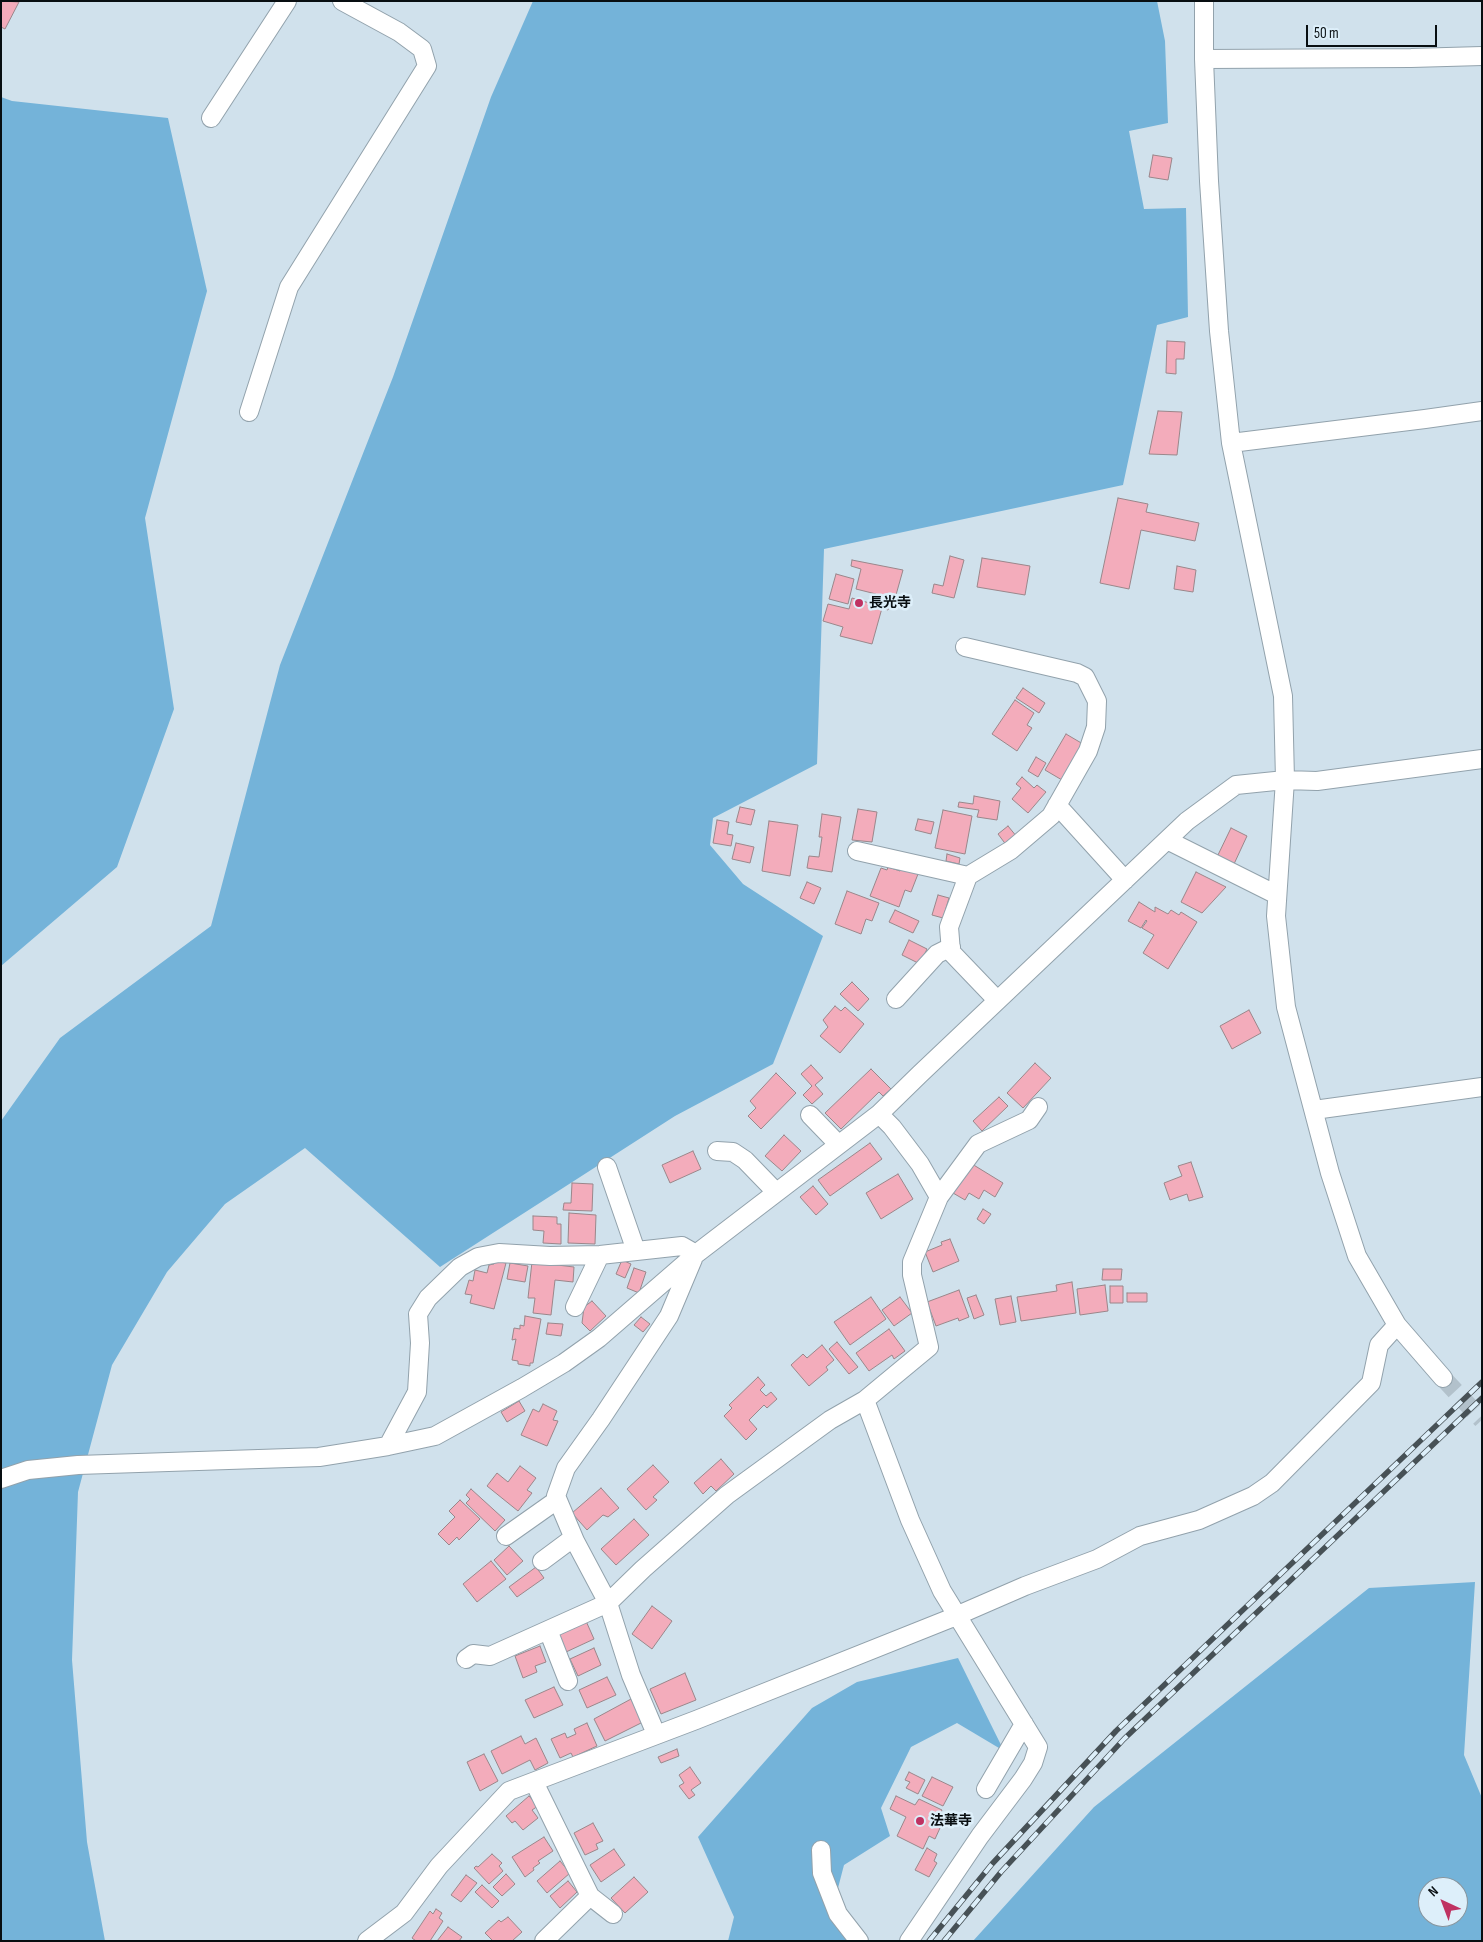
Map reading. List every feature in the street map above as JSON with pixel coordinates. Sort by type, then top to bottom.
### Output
[{"type":"street","points":[[211,118],[287,1]]},
{"type":"street","points":[[249,412],[289,287],[427,66],[422,49],[399,32],[342,1]]},
{"type":"street","points":[[1204,1],[1208,181],[1218,328],[1231,443],[1283,696],[1285,780],[1276,916],[1286,1007],[1330,1173],[1358,1256],[1397,1325],[1443,1378]]},
{"type":"street","points":[[1204,58],[1482,56]]},
{"type":"street","points":[[1231,443],[1482,411]]},
{"type":"street","points":[[965,648],[1077,672],[1085,677],[1097,701],[1096,727],[1088,751],[1051,816],[1011,850],[968,876],[949,927],[951,952],[997,1000]]},
{"type":"street","points":[[1,1479],[28,1470],[78,1465],[319,1456],[388,1446],[435,1436],[564,1363],[599,1338],[696,1254],[879,1114],[1187,821],[1236,785],[1285,780],[1317,781],[1482,759]]},
{"type":"street","points":[[1057,805],[1125,880]]},
{"type":"street","points":[[1167,840],[1278,895]]},
{"type":"street","points":[[857,851],[968,876]]},
{"type":"street","points":[[896,999],[937,954],[951,947]]},
{"type":"street","points":[[1314,1110],[1482,1087]]},
{"type":"street","points":[[466,1659],[473,1654],[490,1656],[608,1604],[643,1569],[728,1495],[830,1420],[865,1400],[929,1347],[912,1276],[912,1262],[939,1197],[978,1144],[1028,1120],[1038,1107]]},
{"type":"street","points":[[879,1114],[892,1127],[920,1164],[939,1197]]},
{"type":"street","points":[[810,1115],[838,1144]]},
{"type":"street","points":[[718,1151],[733,1152],[745,1160],[776,1192]]},
{"type":"street","points":[[607,1167],[636,1250]]},
{"type":"street","points":[[388,1446],[417,1392],[420,1343],[418,1314],[428,1298],[460,1267],[478,1257],[499,1253],[550,1256],[600,1255],[682,1246],[696,1254]]},
{"type":"street","points":[[656,1734],[631,1675],[608,1604],[574,1538],[556,1496],[566,1468],[669,1316],[696,1254]]},
{"type":"street","points":[[575,1308],[600,1255]]},
{"type":"street","points":[[367,1941],[404,1913],[439,1866],[509,1791],[723,1710],[948,1619],[955,1614],[1097,1559],[1140,1536],[1199,1520],[1253,1496],[1272,1483],[1371,1382],[1379,1344],[1397,1325]]},
{"type":"street","points":[[865,1400],[910,1520],[942,1591],[1038,1747],[1033,1763],[1023,1780],[980,1836],[909,1941]]},
{"type":"street","points":[[506,1536],[557,1500]]},
{"type":"street","points":[[542,1561],[574,1538]]},
{"type":"street","points":[[548,1630],[568,1680]]},
{"type":"street","points":[[986,1789],[1024,1724]]},
{"type":"street","points":[[534,1782],[590,1896],[614,1914]]},
{"type":"street","points":[[821,1850],[822,1873],[838,1914],[859,1941]]},
{"type":"street","points":[[544,1941],[590,1896]]},
{"type":"shaded area","points":[[533,1],[1157,1],[1165,41],[1168,123],[1129,131],[1144,209],[1186,208],[1188,317],[1157,325],[1123,485],[824,549],[817,764],[713,818],[710,845],[743,884],[823,936],[773,1064],[675,1116],[440,1267],[305,1148],[225,1204],[167,1272],[112,1365],[78,1492],[72,1660],[87,1842],[105,1941],[1,1941],[1,1121],[60,1038],[211,926],[280,665],[393,377],[491,97]]},
{"type":"shaded area","points":[[1,97],[12,101],[168,118],[207,291],[145,518],[174,709],[117,867],[1,966]]},
{"type":"shaded area","points":[[1475,1582],[1464,1755],[1482,1798],[1482,1941],[973,1941],[1094,1807],[1369,1588]]},
{"type":"shaded area","points":[[958,1658],[1004,1751],[957,1723],[911,1747],[881,1808],[890,1836],[844,1865],[838,1888],[858,1941],[728,1941],[734,1917],[698,1837],[812,1708],[857,1682]]},
{"type":"building","points":[[1,1],[19,2],[5,29],[1,27]]},
{"type":"building","points":[[1153,155],[1172,158],[1168,180],[1149,177]]},
{"type":"building","points":[[1167,341],[1185,342],[1184,359],[1176,359],[1176,374],[1166,373]]},
{"type":"building","points":[[1158,411],[1182,412],[1177,455],[1149,454]]},
{"type":"building","points":[[1118,498],[1148,504],[1146,512],[1199,523],[1195,541],[1141,530],[1129,589],[1100,583]]},
{"type":"building","points":[[950,556],[964,560],[954,598],[932,593],[934,584],[943,586]]},
{"type":"building","points":[[982,558],[1030,566],[1025,595],[977,587]]},
{"type":"building","name":"長光寺","points":[[852,560],[903,570],[894,602],[890,601],[888,610],[882,608],[872,644],[840,636],[843,627],[823,621],[828,604],[849,609],[852,598],[873,604],[876,594],[856,589],[861,569],[851,566]]},
{"type":"building","points":[[1177,566],[1196,570],[1193,592],[1174,589]]},
{"type":"building","points":[[836,574],[854,579],[848,604],[829,599]]},
{"type":"building","points":[[1023,688],[1045,703],[1039,713],[1016,698]]},
{"type":"building","points":[[1015,700],[1034,713],[1027,725],[1032,728],[1017,751],[992,734]]},
{"type":"building","points":[[1066,734],[1083,744],[1062,780],[1045,770]]},
{"type":"building","points":[[1036,757],[1046,763],[1038,777],[1028,771]]},
{"type":"building","points":[[1022,777],[1034,788],[1037,785],[1046,792],[1028,813],[1012,799],[1021,788],[1016,784]]},
{"type":"building","points":[[974,796],[1000,801],[997,820],[977,817],[979,810],[958,807],[959,802],[973,804]]},
{"type":"building","points":[[740,807],[755,810],[751,825],[736,822]]},
{"type":"building","points":[[858,809],[877,812],[872,842],[852,840]]},
{"type":"building","points":[[943,810],[972,816],[965,854],[935,848]]},
{"type":"building","points":[[822,814],[841,817],[832,872],[807,868],[809,856],[819,857],[822,837],[819,837]]},
{"type":"building","points":[[918,819],[934,822],[931,834],[915,830]]},
{"type":"building","points":[[717,820],[729,822],[727,834],[733,835],[731,846],[713,843]]},
{"type":"building","points":[[769,821],[798,825],[790,876],[762,871]]},
{"type":"building","points":[[1008,826],[1017,837],[1007,846],[998,834]]},
{"type":"building","points":[[1231,828],[1247,836],[1234,864],[1217,857]]},
{"type":"building","points":[[736,843],[754,847],[750,863],[732,859]]},
{"type":"building","points":[[947,854],[960,858],[959,864],[946,861]]},
{"type":"building","points":[[888,867],[900,871],[901,867],[918,874],[911,892],[905,890],[899,907],[870,896],[881,868],[887,870]]},
{"type":"building","points":[[1196,872],[1226,887],[1202,913],[1181,902]]},
{"type":"building","points":[[807,882],[821,888],[814,904],[800,898]]},
{"type":"building","points":[[847,891],[879,903],[872,921],[866,919],[861,934],[835,924]]},
{"type":"building","points":[[938,895],[949,898],[943,918],[932,915]]},
{"type":"building","points":[[1139,902],[1155,912],[1155,907],[1168,914],[1171,910],[1179,915],[1181,912],[1197,922],[1168,969],[1143,953],[1154,935],[1142,928],[1147,921],[1141,928],[1128,921]]},
{"type":"building","points":[[895,910],[919,921],[913,933],[889,922]]},
{"type":"building","points":[[909,940],[927,949],[920,964],[902,955]]},
{"type":"building","points":[[852,982],[869,999],[858,1011],[840,994]]},
{"type":"building","points":[[835,1006],[841,1011],[845,1007],[864,1024],[840,1053],[820,1036],[828,1027],[823,1020]]},
{"type":"building","points":[[1249,1010],[1261,1033],[1232,1049],[1220,1026]]},
{"type":"building","points":[[1035,1063],[1051,1078],[1023,1108],[1007,1093]]},
{"type":"building","points":[[811,1065],[823,1078],[815,1085],[823,1094],[812,1104],[803,1095],[812,1086],[801,1074]]},
{"type":"building","points":[[871,1069],[891,1089],[883,1096],[879,1092],[841,1129],[825,1113]]},
{"type":"building","points":[[776,1073],[796,1093],[761,1129],[748,1116],[756,1108],[750,1101]]},
{"type":"building","points":[[999,1097],[1008,1106],[982,1131],[973,1121]]},
{"type":"building","points":[[784,1135],[801,1151],[782,1171],[765,1156]]},
{"type":"building","points":[[870,1143],[882,1159],[830,1196],[818,1180]]},
{"type":"building","points":[[693,1151],[701,1169],[670,1183],[662,1165]]},
{"type":"building","points":[[1191,1162],[1203,1197],[1189,1201],[1187,1194],[1170,1200],[1164,1183],[1182,1176],[1178,1166]]},
{"type":"building","points":[[972,1164],[1003,1183],[995,1197],[984,1190],[979,1199],[969,1193],[965,1200],[953,1193]]},
{"type":"building","points":[[898,1174],[913,1199],[881,1219],[866,1193]]},
{"type":"building","points":[[572,1183],[593,1184],[592,1211],[563,1210],[564,1203],[571,1203]]},
{"type":"building","points":[[813,1186],[828,1204],[816,1215],[800,1197]]},
{"type":"building","points":[[983,1209],[991,1214],[984,1224],[977,1219]]},
{"type":"building","points":[[569,1213],[596,1215],[595,1244],[568,1243]]},
{"type":"building","points":[[533,1216],[557,1217],[557,1224],[561,1224],[561,1244],[543,1243],[544,1231],[533,1230]]},
{"type":"building","points":[[950,1239],[959,1261],[933,1272],[925,1252],[942,1245],[941,1242]]},
{"type":"building","points":[[622,1260],[631,1264],[625,1278],[616,1274]]},
{"type":"building","points":[[494,1261],[506,1263],[494,1309],[470,1303],[472,1295],[465,1294],[469,1280],[473,1281],[475,1270],[487,1273],[489,1265],[494,1264]]},
{"type":"building","points":[[532,1262],[574,1267],[573,1282],[555,1280],[551,1315],[533,1313],[535,1298],[528,1298]]},
{"type":"building","points":[[510,1263],[528,1266],[525,1282],[507,1279]]},
{"type":"building","points":[[634,1268],[646,1272],[639,1293],[627,1288]]},
{"type":"building","points":[[1103,1269],[1122,1269],[1121,1280],[1102,1280]]},
{"type":"building","points":[[1072,1282],[1076,1313],[1021,1321],[1017,1297],[1057,1291],[1056,1285]]},
{"type":"building","points":[[1105,1285],[1108,1311],[1080,1315],[1077,1289]]},
{"type":"building","points":[[1110,1286],[1123,1286],[1123,1303],[1110,1303]]},
{"type":"building","points":[[959,1290],[969,1317],[959,1321],[958,1318],[936,1326],[927,1302]]},
{"type":"building","points":[[1127,1293],[1147,1293],[1147,1302],[1127,1302]]},
{"type":"building","points":[[976,1295],[984,1315],[974,1319],[967,1298]]},
{"type":"building","points":[[1011,1296],[1016,1322],[1000,1325],[995,1299]]},
{"type":"building","points":[[871,1297],[886,1319],[850,1345],[834,1322]]},
{"type":"building","points":[[900,1297],[912,1313],[894,1326],[882,1310]]},
{"type":"building","points":[[592,1301],[606,1316],[590,1331],[582,1323],[584,1307]]},
{"type":"building","points":[[525,1316],[541,1319],[533,1363],[530,1363],[530,1366],[518,1364],[518,1361],[512,1360],[516,1339],[512,1340],[514,1328],[520,1329],[520,1325],[524,1326]]},
{"type":"building","points":[[641,1317],[650,1324],[643,1332],[634,1325]]},
{"type":"building","points":[[548,1323],[563,1324],[561,1336],[546,1334]]},
{"type":"building","points":[[889,1329],[905,1351],[894,1359],[892,1355],[869,1371],[856,1353]]},
{"type":"building","points":[[837,1342],[858,1367],[849,1374],[829,1349]]},
{"type":"building","points":[[822,1345],[834,1360],[826,1367],[828,1370],[809,1386],[791,1365],[803,1354],[807,1358]]},
{"type":"building","points":[[758,1377],[765,1385],[760,1390],[766,1396],[771,1392],[777,1399],[767,1408],[764,1405],[749,1420],[757,1429],[746,1440],[724,1416],[732,1408],[729,1405]]},
{"type":"building","points":[[519,1401],[525,1411],[507,1422],[501,1412]]},
{"type":"building","points":[[543,1404],[557,1411],[553,1420],[558,1421],[547,1446],[521,1435],[533,1409],[539,1412]]},
{"type":"building","points":[[721,1459],[734,1474],[716,1491],[711,1486],[703,1494],[694,1483]]},
{"type":"building","points":[[653,1465],[669,1482],[653,1497],[657,1500],[646,1510],[627,1489]]},
{"type":"building","points":[[520,1466],[536,1478],[527,1490],[532,1493],[518,1511],[487,1486],[497,1473],[508,1482]]},
{"type":"building","points":[[601,1488],[619,1508],[608,1517],[603,1515],[587,1530],[572,1513]]},
{"type":"building","points":[[471,1489],[505,1520],[495,1531],[466,1503],[470,1499],[466,1495]]},
{"type":"building","points":[[460,1500],[480,1519],[459,1540],[457,1537],[449,1545],[438,1534],[455,1517],[449,1511]]},
{"type":"building","points":[[634,1519],[649,1535],[616,1565],[601,1549]]},
{"type":"building","points":[[509,1546],[523,1561],[507,1575],[494,1560]]},
{"type":"building","points":[[491,1561],[506,1579],[477,1602],[463,1584]]},
{"type":"building","points":[[536,1567],[544,1578],[517,1597],[509,1587]]},
{"type":"building","points":[[652,1606],[672,1621],[652,1649],[632,1634]]},
{"type":"building","points":[[586,1621],[594,1639],[566,1652],[558,1634]]},
{"type":"building","points":[[540,1646],[546,1662],[535,1666],[537,1672],[523,1678],[515,1656]]},
{"type":"building","points":[[594,1648],[601,1665],[578,1676],[570,1659]]},
{"type":"building","points":[[685,1673],[696,1700],[661,1714],[650,1689]]},
{"type":"building","points":[[607,1677],[616,1695],[587,1708],[579,1690]]},
{"type":"building","points":[[554,1687],[563,1705],[534,1718],[525,1700]]},
{"type":"building","points":[[631,1699],[643,1722],[605,1741],[594,1719]]},
{"type":"building","points":[[587,1723],[597,1746],[573,1757],[571,1753],[560,1758],[551,1739],[565,1733],[567,1738],[576,1734],[574,1729]]},
{"type":"building","points":[[521,1736],[525,1744],[536,1738],[548,1763],[535,1770],[530,1760],[502,1774],[491,1751]]},
{"type":"building","points":[[677,1749],[679,1756],[661,1763],[658,1757]]},
{"type":"building","points":[[484,1754],[498,1781],[480,1791],[467,1762]]},
{"type":"building","points":[[690,1767],[701,1783],[691,1790],[695,1795],[689,1799],[679,1786],[684,1783],[679,1775]]},
{"type":"building","points":[[909,1772],[925,1780],[918,1794],[906,1788],[910,1782],[905,1780]]},
{"type":"building","points":[[932,1777],[953,1787],[943,1806],[922,1796]]},
{"type":"building","points":[[529,1796],[538,1806],[532,1810],[538,1818],[523,1830],[515,1821],[512,1823],[506,1816]]},
{"type":"building","name":"法華寺","points":[[896,1796],[915,1805],[919,1799],[942,1810],[935,1825],[940,1828],[935,1839],[929,1836],[923,1849],[897,1836],[906,1817],[890,1809]]},
{"type":"building","points":[[593,1823],[603,1841],[596,1844],[598,1849],[585,1855],[574,1833]]},
{"type":"building","points":[[544,1837],[553,1851],[538,1861],[540,1863],[525,1877],[512,1857]]},
{"type":"building","points":[[927,1848],[937,1854],[934,1861],[937,1863],[929,1877],[915,1870]]},
{"type":"building","points":[[614,1849],[625,1865],[601,1882],[590,1865]]},
{"type":"building","points":[[492,1854],[502,1863],[499,1866],[503,1871],[489,1884],[474,1868],[478,1867]]},
{"type":"building","points":[[560,1861],[570,1873],[547,1893],[537,1881]]},
{"type":"building","points":[[506,1874],[515,1884],[502,1896],[493,1887]]},
{"type":"building","points":[[466,1875],[477,1883],[461,1902],[451,1895]]},
{"type":"building","points":[[634,1877],[648,1892],[625,1913],[611,1898]]},
{"type":"building","points":[[568,1881],[577,1892],[560,1908],[550,1896]]},
{"type":"building","points":[[482,1885],[499,1901],[492,1908],[475,1892]]},
{"type":"building","points":[[436,1909],[442,1913],[439,1918],[443,1921],[430,1941],[416,1941],[412,1938],[430,1911],[433,1914]]},
{"type":"building","points":[[508,1917],[522,1932],[512,1941],[493,1941],[485,1933],[499,1920],[501,1922]]},
{"type":"building","points":[[448,1927],[462,1937],[459,1941],[437,1941]]},
{"type":"tunnel","points":[[1443,1378],[1482,1420]]},
{"type":"railway","points":[[929,1941],[992,1864],[1116,1731],[1482,1382]]},
{"type":"railway","points":[[944,1941],[1001,1872],[1124,1739],[1482,1398]]},
{"type":"place","name":"長光寺","points":[[859,603]]},
{"type":"place","name":"法華寺","points":[[920,1821]]}]
